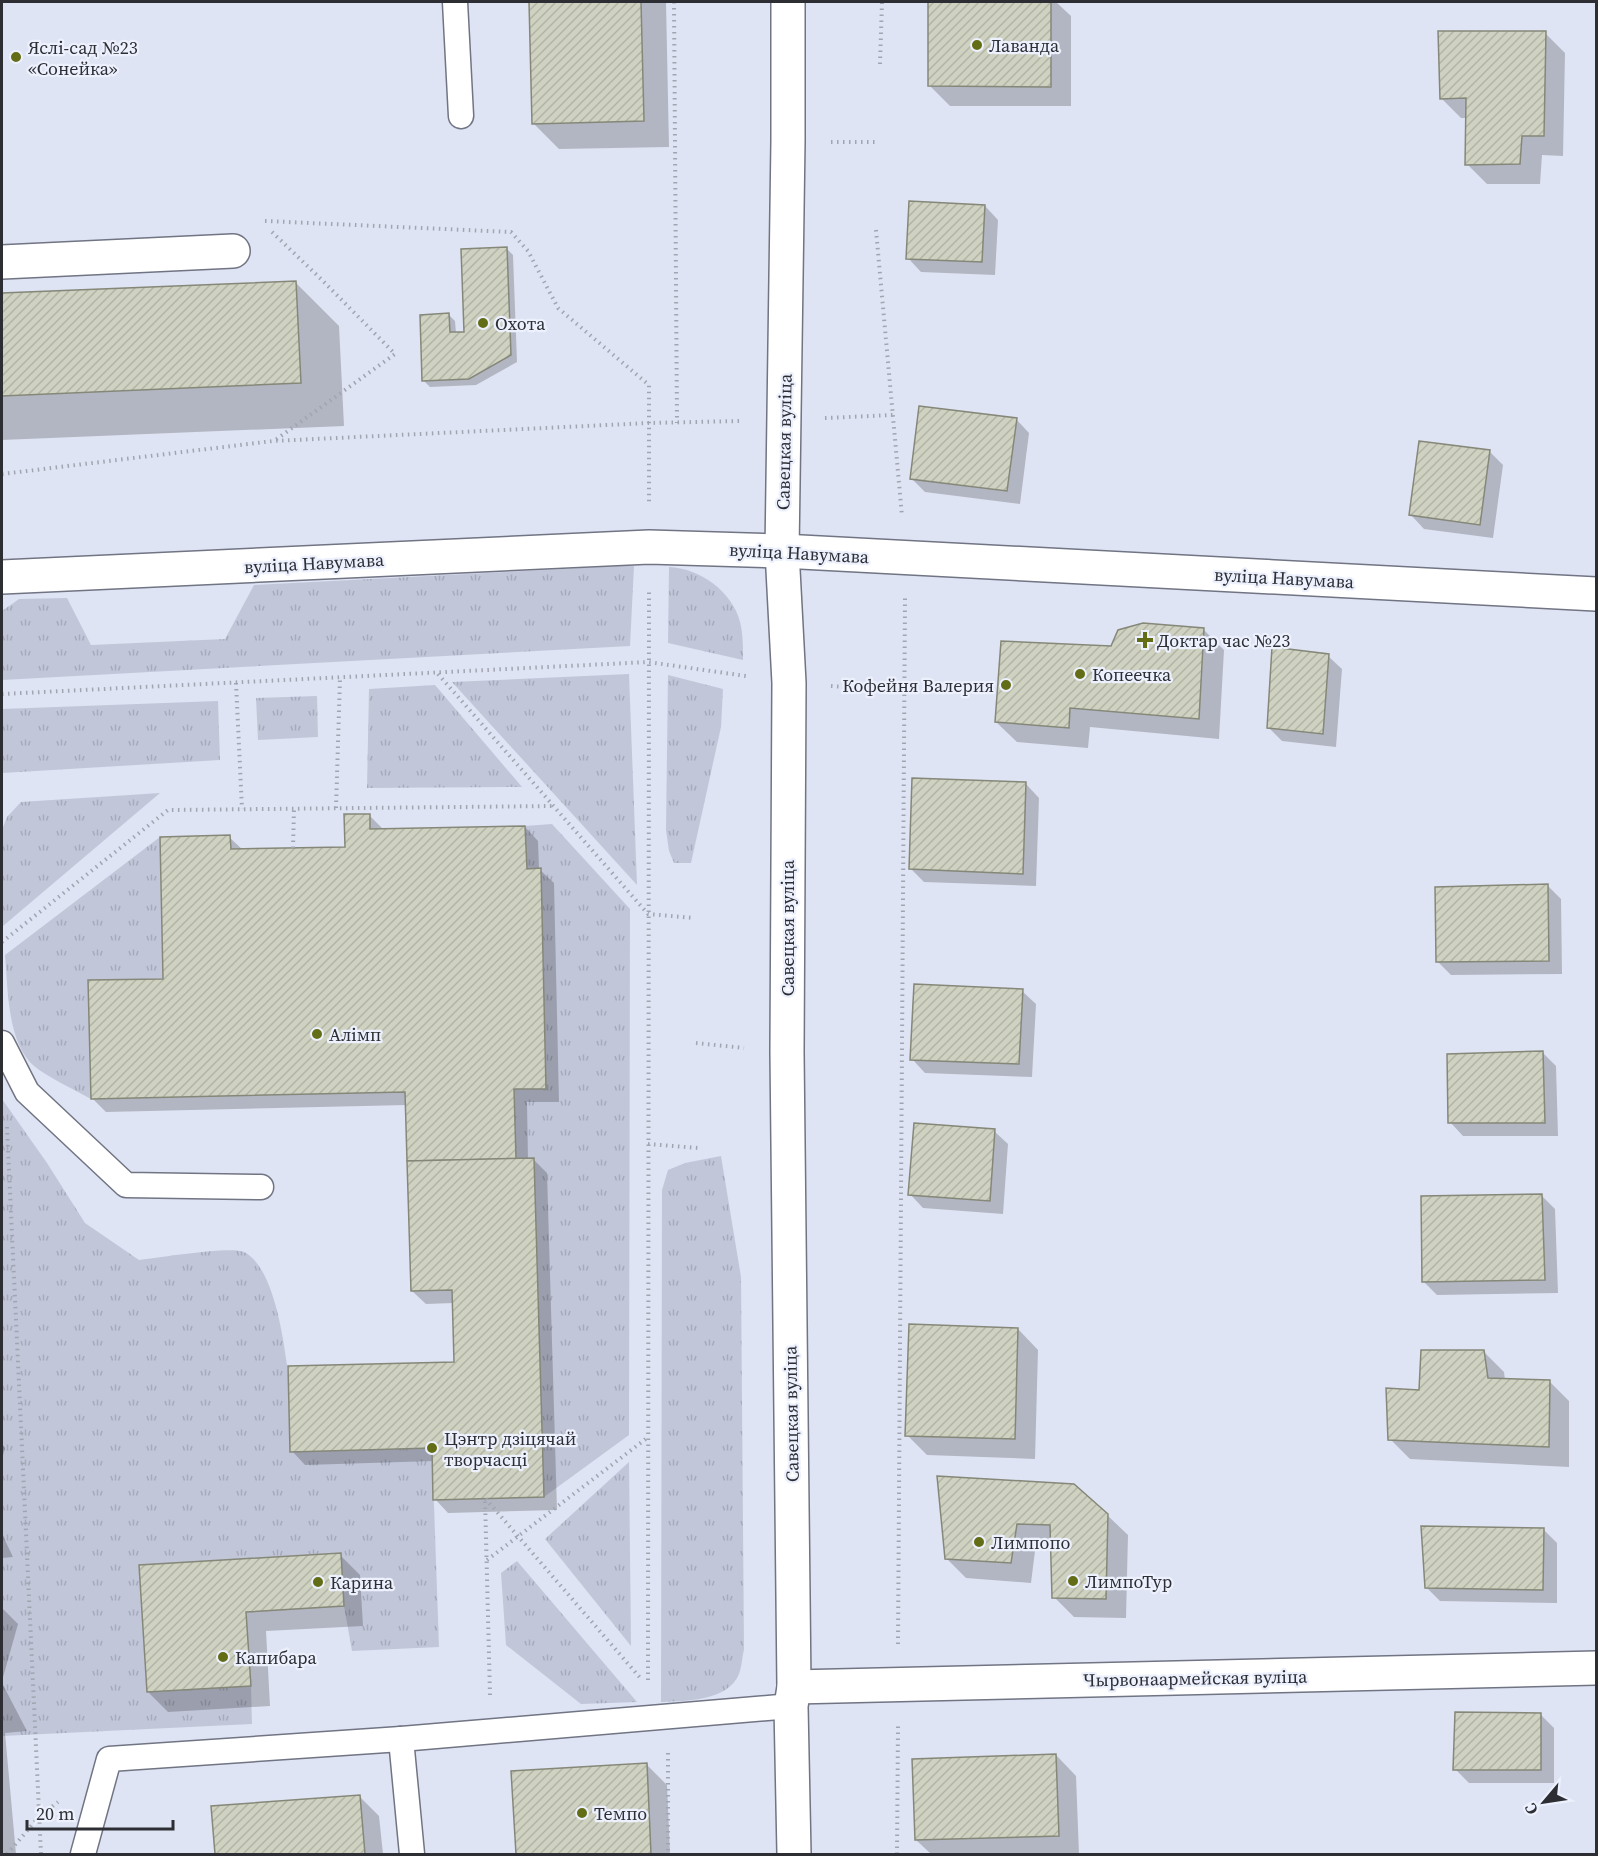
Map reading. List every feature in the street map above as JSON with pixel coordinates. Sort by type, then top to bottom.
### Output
[{"type":"street","name":"Савецкая вуліца","points":[[788,2],[783,551],[789,683],[787,1052],[794,1854]]},
{"type":"street","points":[[2,262],[233,251]]},
{"type":"street","name":"вуліца Навумава","points":[[2,577],[649,547],[783,551],[1596,594]]},
{"type":"street","name":"Чырвонаармейская вуліца","points":[[792,1697],[898,1685],[1596,1668]]},
{"type":"lane","points":[[455,2],[461,116]]},
{"type":"lane","points":[[2,1043],[27,1092],[126,1185],[261,1187]]},
{"type":"lane","points":[[83,1854],[109,1759],[401,1739],[661,1717],[792,1697]]},
{"type":"lane","points":[[401,1739],[412,1854]]},
{"type":"path","points":[[674,2],[677,423]]},
{"type":"path","points":[[880,64],[882,2]]},
{"type":"path","points":[[273,441],[395,354],[260,221],[511,232],[528,251],[558,308],[649,385],[648,1688],[485,1498],[491,1732]]},
{"type":"path","points":[[876,230],[906,558],[897,1854]]},
{"type":"path","points":[[2,474],[273,441],[649,423],[893,415]]},
{"type":"path","points":[[2,694],[648,662],[789,683],[905,691]]},
{"type":"path","points":[[437,673],[648,914],[694,918]]},
{"type":"path","points":[[336,808],[340,678]]},
{"type":"path","points":[[236,683],[242,809]]},
{"type":"path","points":[[2,942],[168,810],[554,806]]},
{"type":"path","points":[[293,848],[294,810]]},
{"type":"path","points":[[696,1043],[787,1052]]},
{"type":"path","points":[[7,1118],[41,1854]]},
{"type":"path","points":[[648,1144],[698,1148]]},
{"type":"path","points":[[487,1560],[648,1437]]},
{"type":"path","points":[[661,1717],[668,1750],[668,1854]]},
{"type":"green space","points":[[634,566],[630,646],[2,680],[2,611],[19,599],[67,598],[91,645],[225,639],[254,585]]},
{"type":"green space","points":[[669,567],[680,568],[703,577],[713,583],[730,600],[740,622],[743,660],[668,643]]},
{"type":"green space","points":[[629,674],[637,885],[452,682]]},
{"type":"green space","points":[[668,675],[723,689],[721,727],[691,863],[674,863],[669,851],[666,830]]},
{"type":"green space","points":[[435,685],[522,787],[367,788],[369,689]]},
{"type":"green space","points":[[317,696],[318,737],[258,740],[256,698]]},
{"type":"green space","points":[[218,701],[220,760],[2,773],[2,709]]},
{"type":"green space","points":[[160,793],[3,926],[2,830],[7,817],[21,802]]},
{"type":"green space","points":[[552,824],[630,909],[629,1435],[544,1497],[534,1158],[516,1159],[514,1089],[546,1088],[541,869],[527,869],[525,826]]},
{"type":"green space","points":[[160,837],[163,979],[88,980],[91,1099],[40,1070],[25,1056],[18,1044],[8,999],[5,955]]},
{"type":"green space","points":[[2,1099],[85,1223],[139,1260],[224,1250],[244,1252],[254,1260],[269,1286],[283,1337],[289,1386],[290,1452],[432,1448],[439,1647],[352,1651],[344,1606],[340,1553],[139,1565],[147,1692],[251,1686],[252,1724],[2,1736]]},
{"type":"green space","points":[[721,1156],[741,1277],[744,1650],[739,1674],[726,1690],[705,1698],[661,1702],[662,1190],[668,1170],[685,1163]]},
{"type":"green space","points":[[629,1462],[631,1646],[545,1539]]},
{"type":"green space","points":[[517,1561],[637,1702],[581,1704],[506,1645],[501,1573]]},
{"type":"building","points":[[529,2],[641,2],[644,121],[532,124]]},
{"type":"building","points":[[928,2],[1051,2],[1051,87],[928,86]]},
{"type":"building","points":[[1438,31],[1546,31],[1544,136],[1522,136],[1520,164],[1465,165],[1466,98],[1440,99]]},
{"type":"building","points":[[909,201],[985,205],[982,262],[906,259]]},
{"type":"building","points":[[507,247],[511,355],[469,379],[422,381],[420,315],[449,313],[450,332],[464,332],[461,249]]},
{"type":"building","points":[[296,281],[301,383],[2,396],[2,293]]},
{"type":"building","points":[[919,406],[1017,418],[1007,491],[910,479]]},
{"type":"building","points":[[1419,441],[1490,450],[1480,525],[1409,515]]},
{"type":"building","points":[[1143,623],[1204,628],[1199,719],[1070,708],[1069,728],[995,722],[1001,641],[1111,646],[1118,630]]},
{"type":"building","points":[[1272,647],[1329,654],[1323,734],[1267,728]]},
{"type":"building","points":[[912,778],[1026,782],[1023,874],[909,869]]},
{"type":"building","name":"Алімп","points":[[344,814],[370,814],[370,829],[525,826],[527,869],[541,868],[546,1089],[514,1089],[516,1159],[407,1161],[405,1092],[91,1099],[88,980],[163,979],[160,837],[230,835],[231,849],[345,847]]},
{"type":"building","points":[[1548,884],[1549,961],[1436,962],[1435,887]]},
{"type":"building","points":[[914,984],[1023,989],[1019,1064],[910,1060]]},
{"type":"building","points":[[1543,1051],[1545,1123],[1448,1123],[1447,1054]]},
{"type":"building","points":[[914,1123],[995,1129],[990,1201],[908,1195]]},
{"type":"building","name":"Цэнтр дзіцячай творчасці","points":[[534,1158],[544,1497],[433,1500],[432,1448],[290,1452],[288,1366],[454,1362],[452,1290],[411,1291],[407,1161]]},
{"type":"building","points":[[1542,1194],[1545,1280],[1422,1282],[1421,1196]]},
{"type":"building","points":[[909,1324],[1018,1328],[1015,1439],[905,1436]]},
{"type":"building","points":[[1421,1350],[1484,1350],[1488,1378],[1550,1380],[1549,1447],[1388,1440],[1386,1388],[1419,1390]]},
{"type":"building","name":"Лимпопо","points":[[937,1476],[1074,1484],[1108,1514],[1106,1599],[1052,1598],[1050,1525],[1017,1524],[1011,1563],[945,1559]]},
{"type":"building","points":[[1421,1526],[1544,1528],[1543,1590],[1425,1588]]},
{"type":"building","points":[[341,1553],[344,1606],[246,1612],[251,1686],[147,1692],[139,1565]]},
{"type":"building","points":[[1455,1712],[1541,1713],[1541,1770],[1453,1770]]},
{"type":"building","points":[[1056,1754],[1059,1836],[915,1840],[912,1759]]},
{"type":"building","name":"Темпо","points":[[647,1763],[651,1854],[516,1854],[511,1771]]},
{"type":"building","points":[[360,1795],[365,1854],[215,1854],[211,1806]]},
{"type":"place","name":"Лаванда","points":[[977,45]]},
{"type":"place","name":"Яслі-сад №23 «Сонейка»","points":[[16,57]]},
{"type":"place","name":"Охота","points":[[483,323]]},
{"type":"place","name":"Доктар час №23","points":[[1145,640]]},
{"type":"place","name":"Копеечка","points":[[1080,674]]},
{"type":"place","name":"Кофейня Валерия","points":[[1006,685]]},
{"type":"place","name":"Алімп","points":[[317,1034]]},
{"type":"place","name":"Цэнтр дзіцячай творчасці","points":[[432,1448]]},
{"type":"place","name":"Лимпопо","points":[[979,1542]]},
{"type":"place","name":"ЛимпоТур","points":[[1073,1581]]},
{"type":"place","name":"Карина","points":[[318,1582]]},
{"type":"place","name":"Капибара","points":[[223,1657]]},
{"type":"place","name":"Темпо","points":[[582,1813]]}]
